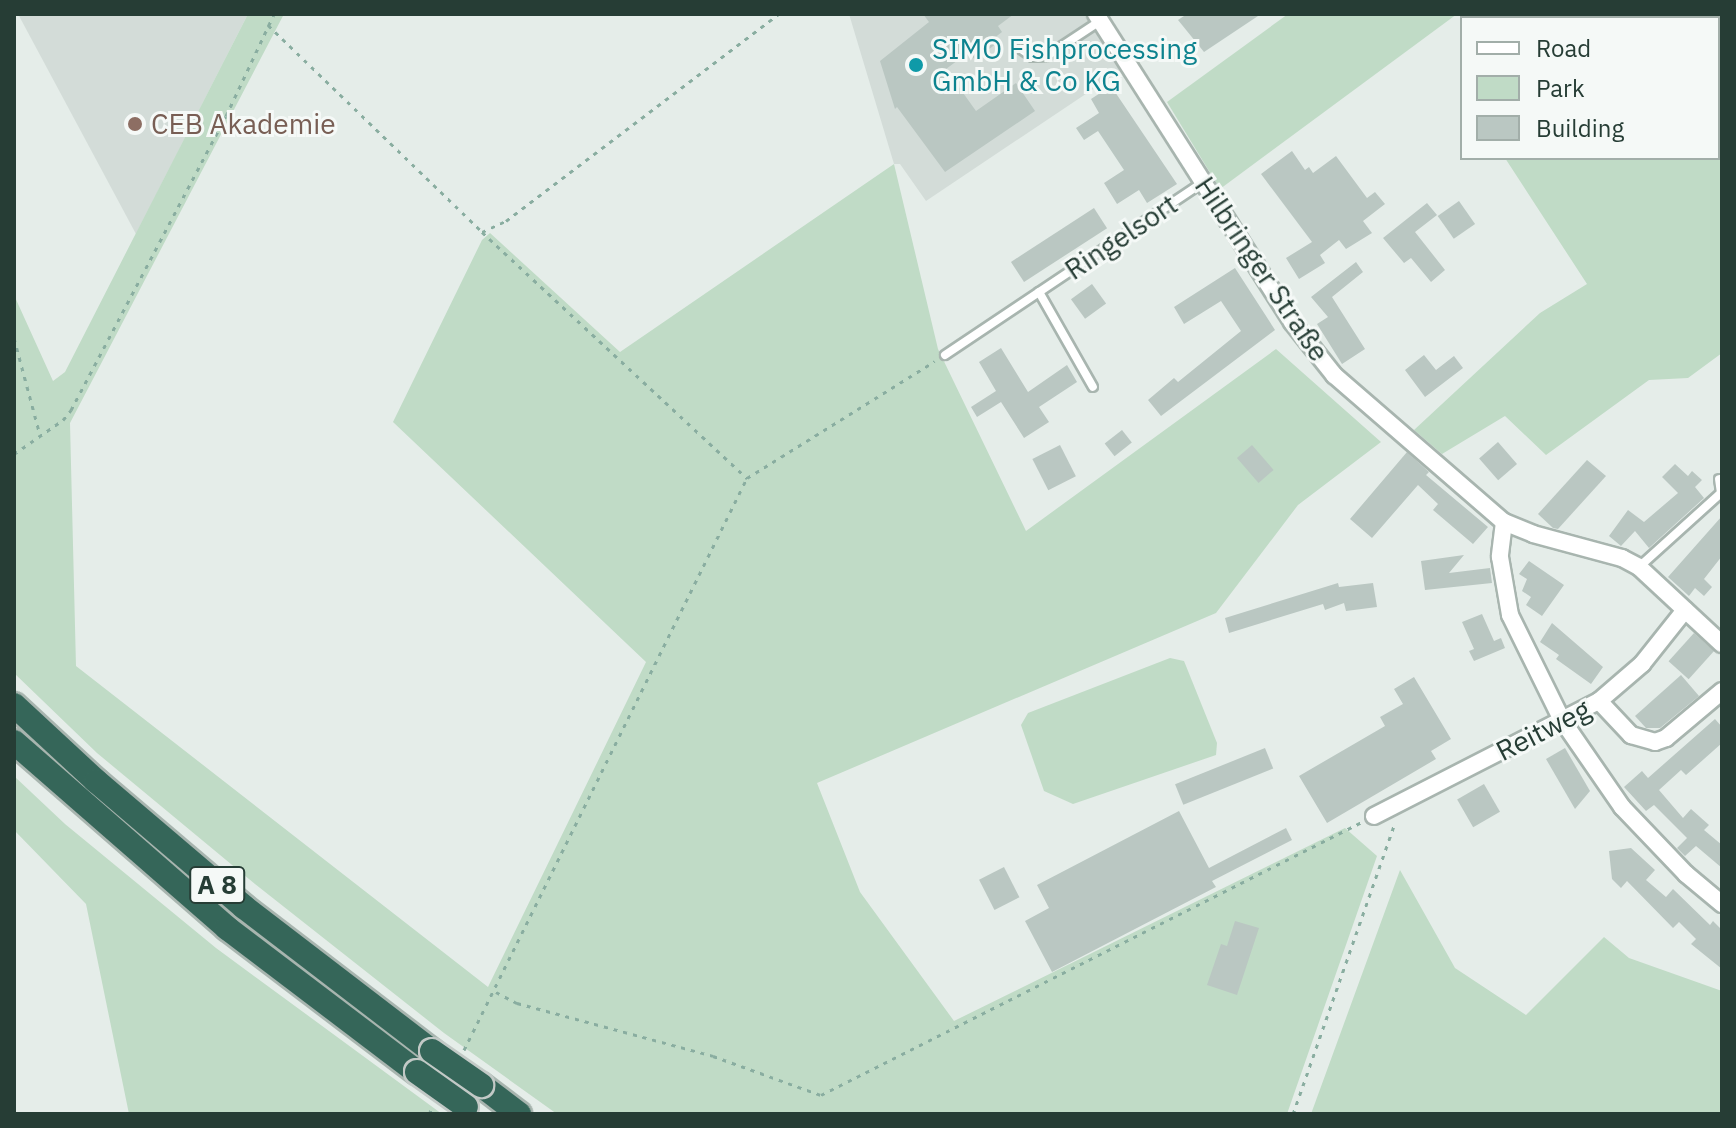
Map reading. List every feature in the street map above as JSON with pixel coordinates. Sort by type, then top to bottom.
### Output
[{"type":"highway","name":"A 8","points":[[14,705],[96,781],[244,907],[519,1114]]},
{"type":"highway","name":"A 8","points":[[14,742],[227,928],[470,1111]]},
{"type":"street","name":"Hilbringer Straße","points":[[1098,17],[1292,322],[1334,375],[1504,522],[1533,534],[1622,558],[1639,567],[1685,610],[1718,633]]},
{"type":"street","points":[[1504,522],[1500,557],[1510,615],[1533,668],[1562,720],[1622,807],[1686,874],[1722,904]]},
{"type":"street","name":"Reitweg","points":[[1374,816],[1599,701],[1642,664],[1685,610]]},
{"type":"street","points":[[1599,701],[1631,735],[1655,742],[1666,738],[1722,691]]},
{"type":"lane","points":[[1021,49],[1033,57],[1047,56],[1098,17]]},
{"type":"lane","name":"Ringelsort","points":[[945,355],[1203,182]]},
{"type":"lane","name":"Ringelsort","points":[[1039,292],[1093,387]]},
{"type":"lane","points":[[1639,567],[1721,493],[1719,479]]},
{"type":"path","points":[[14,454],[71,410],[226,116],[274,14]]},
{"type":"path","points":[[482,232],[506,221],[779,14]]},
{"type":"path","points":[[268,25],[482,232],[747,478]]},
{"type":"path","points":[[14,338],[40,435]]},
{"type":"path","points":[[945,355],[747,478],[584,804],[496,992],[517,1003],[713,1056],[821,1095],[1374,816]]},
{"type":"path","points":[[1293,1114],[1395,822],[1396,805]]},
{"type":"shaded area","name":"CEB Akademie","points":[[18,14],[248,14],[136,234]]},
{"type":"shaded area","points":[[849,14],[1106,14],[1135,61],[926,201],[900,164],[894,164]]},
{"type":"green space","points":[[248,14],[284,14],[70,423],[76,666],[488,987],[646,662],[393,422],[482,240],[490,233],[620,352],[894,164],[938,349],[1026,531],[1276,349],[1381,442],[1298,505],[1216,613],[817,783],[860,892],[954,1021],[1345,828],[1377,856],[1287,1114],[557,1114],[444,1033],[255,884],[97,753],[14,673],[14,295],[53,381],[65,372]]},
{"type":"green space","points":[[1288,14],[1457,14],[1220,189],[1167,102]]},
{"type":"green space","points":[[1479,14],[1722,14],[1722,353],[1688,378],[1649,380],[1546,455],[1505,416],[1442,454],[1414,430],[1540,313],[1587,284],[1506,160],[1720,160],[1720,16]]},
{"type":"green space","points":[[1170,658],[1184,661],[1217,743],[1216,755],[1073,804],[1044,791],[1021,725],[1028,713]]},
{"type":"green space","points":[[14,776],[65,824],[216,948],[442,1114],[129,1114],[86,904],[14,830]]},
{"type":"green space","points":[[1400,870],[1455,968],[1526,1015],[1604,937],[1629,958],[1722,991],[1722,1114],[1311,1114]]},
{"type":"building","points":[[923,14],[1014,14],[998,26],[1002,32],[993,39],[997,43],[975,60],[969,52],[946,69],[976,111],[1016,83],[1035,111],[945,172],[897,107],[895,109],[880,61],[929,22]]},
{"type":"building","points":[[1187,14],[1261,14],[1204,52],[1178,20]]},
{"type":"building","points":[[1111,86],[1177,184],[1147,203],[1139,190],[1117,204],[1104,183],[1124,170],[1098,131],[1084,140],[1076,128],[1099,113],[1091,99]]},
{"type":"building","points":[[1292,151],[1305,170],[1309,167],[1313,173],[1336,156],[1367,198],[1375,192],[1385,204],[1363,221],[1372,233],[1346,249],[1339,240],[1320,255],[1325,263],[1299,279],[1286,258],[1312,242],[1261,174]]},
{"type":"building","points":[[1459,201],[1475,224],[1454,239],[1438,216]]},
{"type":"building","points":[[1427,203],[1437,215],[1415,232],[1445,270],[1431,282],[1411,258],[1404,263],[1383,238]]},
{"type":"building","points":[[1094,208],[1107,228],[1024,282],[1011,262]]},
{"type":"building","points":[[1356,262],[1363,272],[1332,297],[1365,349],[1342,364],[1317,324],[1328,317],[1311,297]]},
{"type":"building","points":[[1235,268],[1275,330],[1161,416],[1148,400],[1174,378],[1178,382],[1241,331],[1221,301],[1184,324],[1174,307]]},
{"type":"building","points":[[1092,284],[1106,303],[1085,319],[1071,299]]},
{"type":"building","points":[[1001,348],[1028,392],[1067,365],[1077,382],[1039,407],[1049,422],[1024,438],[1001,402],[977,417],[971,407],[996,391],[979,362]]},
{"type":"building","points":[[1424,355],[1436,370],[1454,356],[1463,368],[1425,397],[1405,370]]},
{"type":"building","points":[[1122,430],[1132,443],[1115,456],[1105,444]]},
{"type":"building","points":[[1498,442],[1517,464],[1498,480],[1479,458]]},
{"type":"building","points":[[1060,445],[1076,476],[1048,490],[1032,459]]},
{"type":"building","points":[[1252,445],[1274,470],[1259,483],[1237,458]]},
{"type":"building","points":[[1407,452],[1429,472],[1426,475],[1488,527],[1473,544],[1433,510],[1438,504],[1418,485],[1372,538],[1350,519]]},
{"type":"building","points":[[1587,460],[1606,476],[1558,529],[1553,528],[1538,514]]},
{"type":"building","points":[[1675,464],[1688,476],[1692,471],[1702,480],[1695,487],[1704,498],[1649,548],[1635,531],[1621,546],[1609,536],[1628,510],[1644,522],[1678,493],[1662,477]]},
{"type":"building","points":[[1722,516],[1722,556],[1704,579],[1712,587],[1704,596],[1695,588],[1689,596],[1668,577]]},
{"type":"building","points":[[1464,555],[1449,573],[1490,568],[1492,583],[1425,590],[1421,561]]},
{"type":"building","points":[[1529,561],[1564,585],[1542,616],[1526,605],[1531,597],[1522,591],[1527,579],[1519,574]]},
{"type":"building","points":[[1338,583],[1339,587],[1373,583],[1377,607],[1346,611],[1344,603],[1325,610],[1323,604],[1229,633],[1225,618]]},
{"type":"building","points":[[1482,614],[1494,641],[1501,638],[1505,648],[1474,661],[1469,651],[1474,649],[1462,622]]},
{"type":"building","points":[[1552,623],[1603,667],[1591,684],[1556,659],[1559,655],[1540,642]]},
{"type":"building","points":[[1694,633],[1714,651],[1689,679],[1669,661]]},
{"type":"building","points":[[1681,675],[1699,696],[1660,728],[1646,728],[1635,716]]},
{"type":"building","points":[[1414,677],[1451,739],[1431,751],[1436,759],[1327,823],[1299,776],[1385,726],[1380,717],[1403,704],[1394,689]]},
{"type":"building","points":[[1715,719],[1722,727],[1722,743],[1686,775],[1681,770],[1659,790],[1683,818],[1691,809],[1709,825],[1704,830],[1722,845],[1722,868],[1696,846],[1685,856],[1677,848],[1687,838],[1654,805],[1646,811],[1624,787],[1642,771],[1648,778]]},
{"type":"building","points":[[1265,748],[1273,768],[1183,805],[1175,784]]},
{"type":"building","points":[[1565,748],[1590,791],[1575,809],[1546,759]]},
{"type":"building","points":[[1484,784],[1500,812],[1473,827],[1457,800]]},
{"type":"building","points":[[1179,811],[1209,868],[1286,828],[1292,840],[1212,881],[1216,887],[1052,972],[1025,921],[1049,908],[1037,885]]},
{"type":"building","points":[[1631,848],[1655,870],[1646,880],[1666,897],[1673,889],[1710,925],[1713,921],[1722,930],[1722,969],[1691,944],[1696,939],[1679,922],[1673,928],[1627,881],[1621,888],[1612,879],[1609,851]]},
{"type":"building","points":[[1004,867],[1019,897],[994,910],[979,880]]},
{"type":"building","points":[[1235,921],[1259,928],[1237,995],[1207,985],[1221,944],[1227,946]]},
{"type":"place","name":"SIMO Fishprocessing GmbH & Co KG","points":[[916,65]]},
{"type":"place","name":"CEB Akademie","points":[[135,124]]}]
